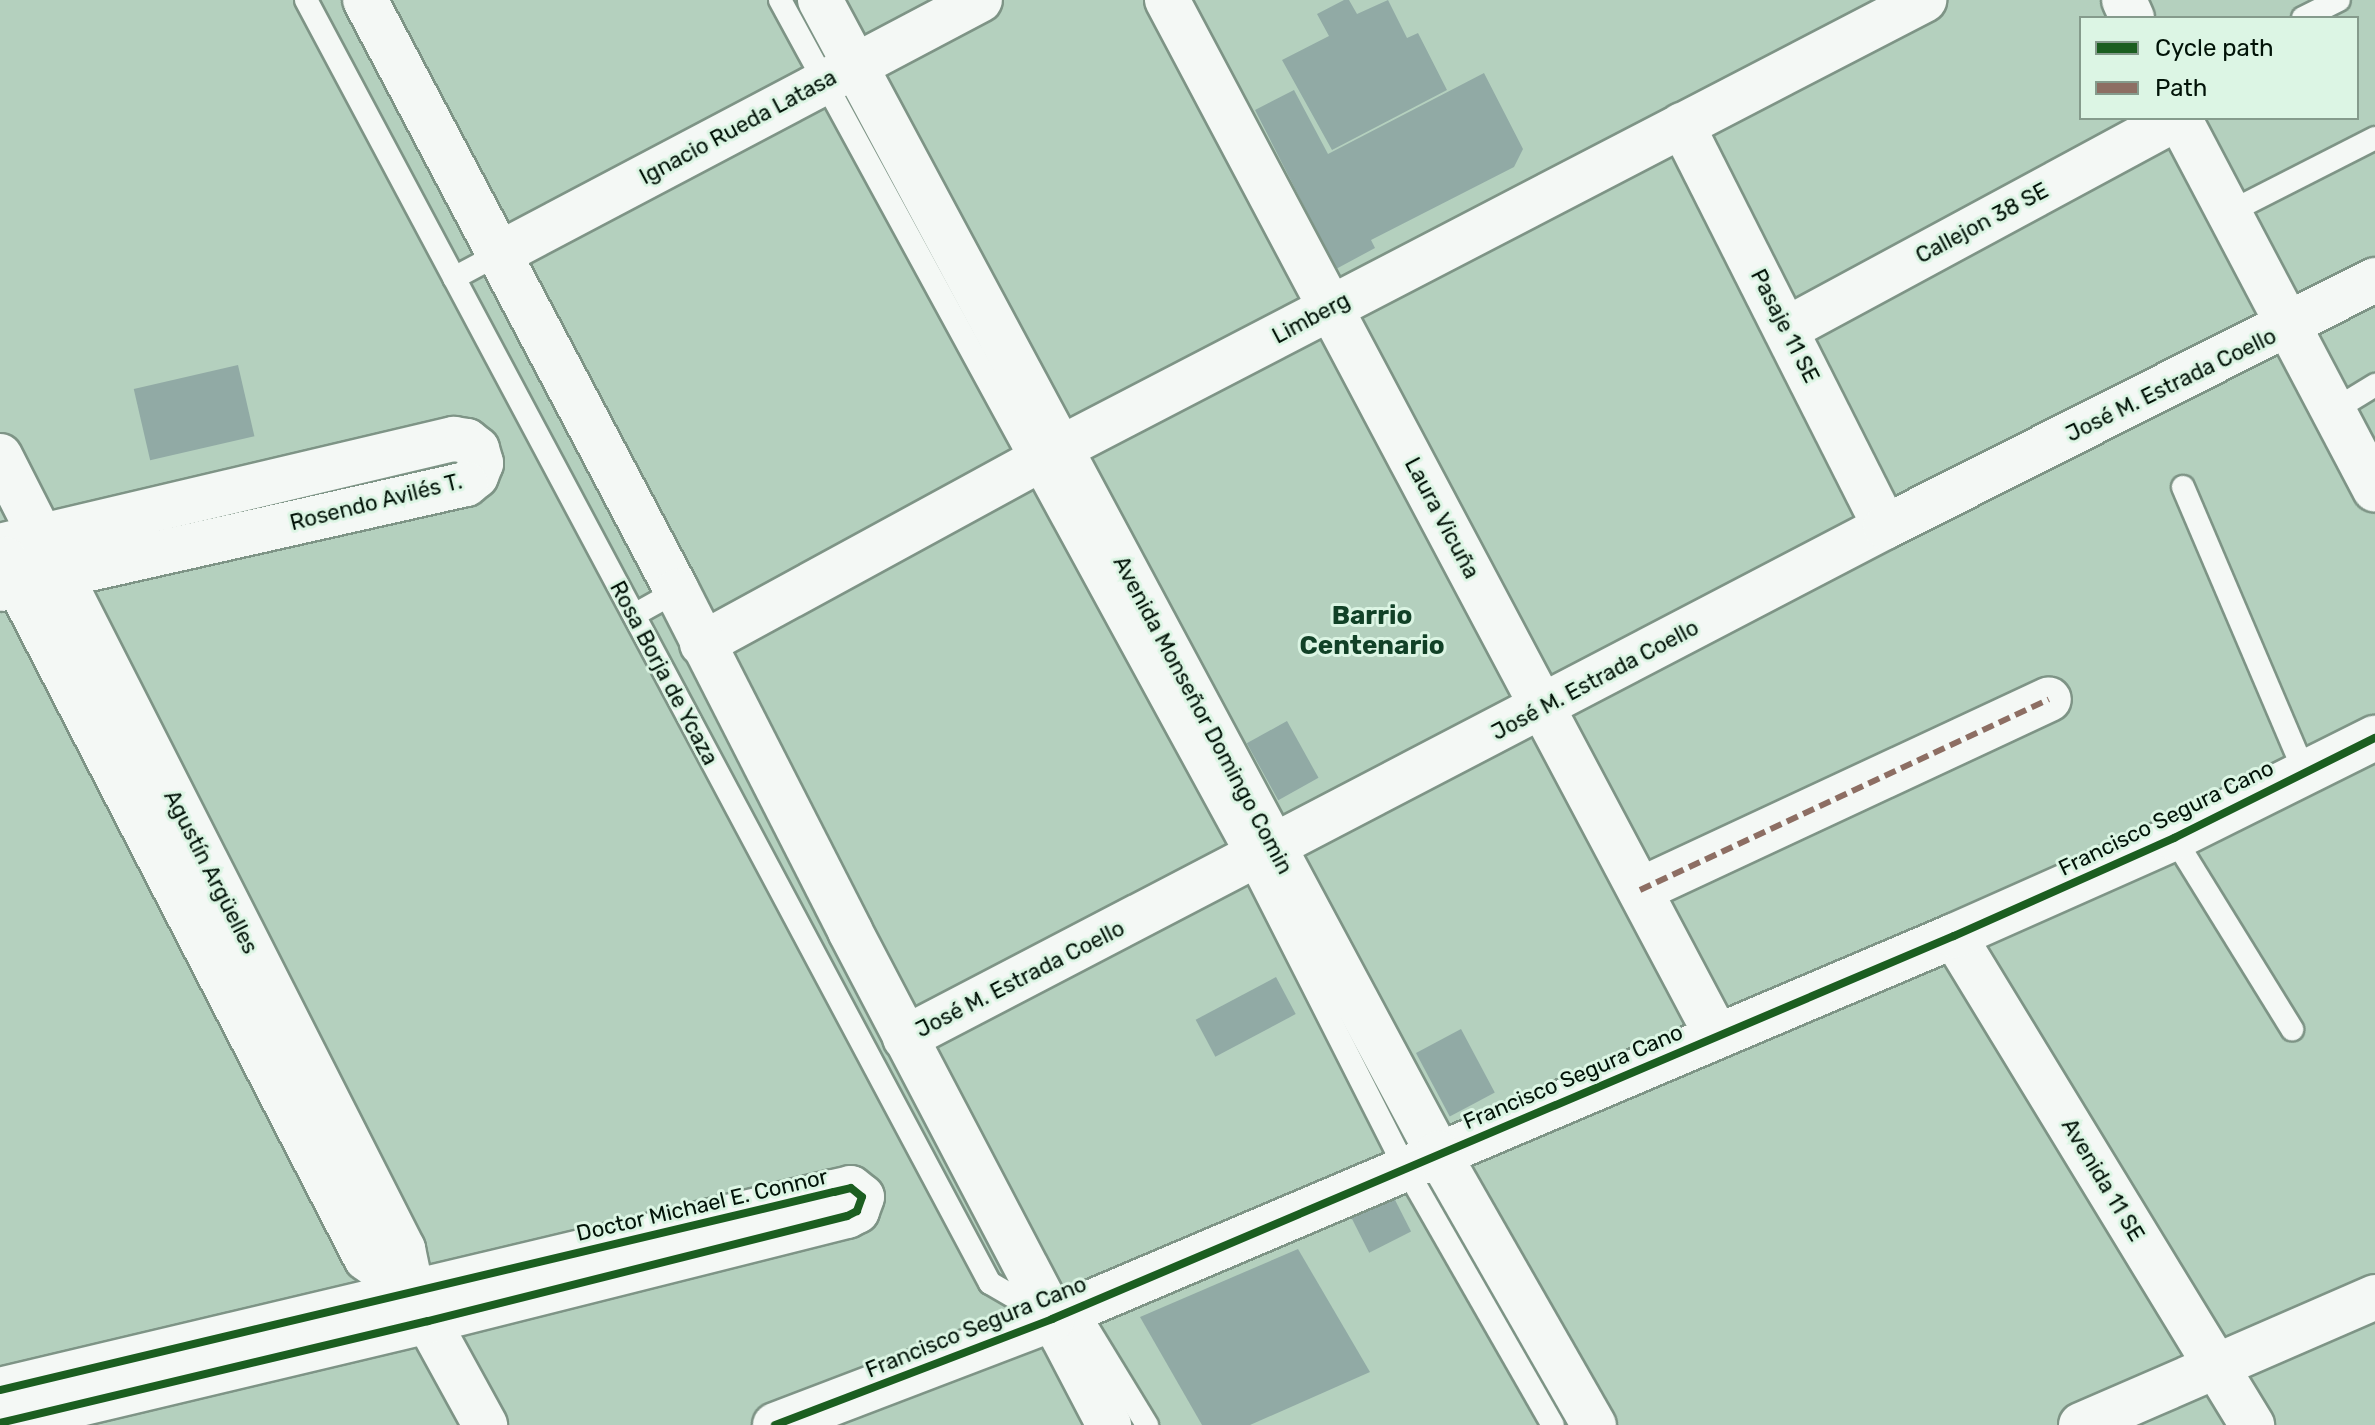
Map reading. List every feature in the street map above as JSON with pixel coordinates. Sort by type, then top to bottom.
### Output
[{"type":"street","name":"Rosa Borja de Ycaza","points":[[365,0],[677,591],[831,941],[905,1038],[1109,1425]]},
{"type":"street","name":"Avenida Monseñor Domingo Comin","points":[[820,0],[837,73],[1262,853],[1422,1160],[1594,1425]]},
{"type":"street","name":"Ignacio Rueda Latasa","points":[[497,255],[980,0]]},
{"type":"street","name":"Laura Vicuña","points":[[1167,0],[1717,1036]]},
{"type":"street","name":"Limberg","points":[[702,644],[1046,457],[1924,0]]},
{"type":"street","name":"Callejon 38 SE","points":[[1787,329],[2174,120]]},
{"type":"street","points":[[2179,120],[2375,490]]},
{"type":"street","name":"Pasaje 11 SE","points":[[1682,125],[1885,527]]},
{"type":"street","name":"José M. Estrada Coello","points":[[905,1038],[1885,527],[2375,280]]},
{"type":"street","name":"Rosendo Avilés T.","points":[[4,567],[466,484],[476,476],[481,463],[477,449],[467,441],[454,439],[51,557]]},
{"type":"street","name":"Agustín Argüelles","points":[[0,456],[51,557],[366,1258],[420,1307],[485,1425]]},
{"type":"street","name":"Agustín Argüelles","points":[[4,567],[225,943]]},
{"type":"street","points":[[1640,890],[2049,699]]},
{"type":"street","name":"Francisco Segura Cano","points":[[775,1425],[1052,1319],[1954,936],[2174,838],[2375,738]]},
{"type":"street","name":"Avenida 11 SE","points":[[1954,936],[2252,1425]]},
{"type":"street","name":"Doctor Michael E. Connor","points":[[0,1390],[420,1307],[847,1216],[857,1211],[862,1197],[851,1188],[420,1307],[0,1423]]},
{"type":"street","points":[[2081,1425],[2375,1297]]},
{"type":"lane","name":"Rosa Borja de Ycaza","points":[[306,0],[634,615],[831,941],[990,1283],[1052,1319],[1083,1320],[1147,1425]]},
{"type":"lane","name":"Avenida Monseñor Domingo Comin","points":[[780,0],[837,73]]},
{"type":"lane","points":[[2307,16],[2339,0]]},
{"type":"lane","points":[[2228,213],[2375,138]]},
{"type":"lane","points":[[454,278],[497,255]]},
{"type":"lane","points":[[2331,412],[2375,385]]},
{"type":"lane","points":[[2183,487],[2304,771]]},
{"type":"lane","points":[[634,615],[677,591]]},
{"type":"lane","points":[[2174,838],[2292,1029]]},
{"type":"lane","name":"Avenida Monseñor Domingo Comin","points":[[1422,1160],[1553,1425]]},
{"type":"building","points":[[1349,0],[1357,14],[1388,0],[1407,38],[1418,33],[1447,90],[1332,150],[1282,60],[1329,36],[1317,14]]},
{"type":"building","points":[[1484,73],[1523,149],[1514,167],[1371,240],[1375,248],[1336,269],[1255,110],[1294,90],[1328,154]]},
{"type":"building","points":[[238,365],[254,436],[150,460],[134,389]]},
{"type":"building","points":[[1287,721],[1319,778],[1278,800],[1247,743]]},
{"type":"building","points":[[1276,977],[1296,1014],[1215,1057],[1196,1020]]},
{"type":"building","points":[[1461,1029],[1495,1093],[1450,1117],[1416,1053]]},
{"type":"building","points":[[1392,1194],[1411,1231],[1369,1253],[1350,1215]]},
{"type":"building","points":[[1298,1249],[1370,1372],[1250,1425],[1202,1425],[1140,1317]]},
{"type":"marked path","points":[[1640,890],[2049,699]]},
{"type":"cycle path","points":[[775,1425],[1052,1319],[1954,936],[2174,838],[2375,738]]},
{"type":"cycle path","points":[[0,1390],[851,1188],[862,1197],[857,1211],[847,1216],[428,1321],[0,1423]]},
{"type":"district","name":"Barrio Centenario","points":[[1372,631]]}]
